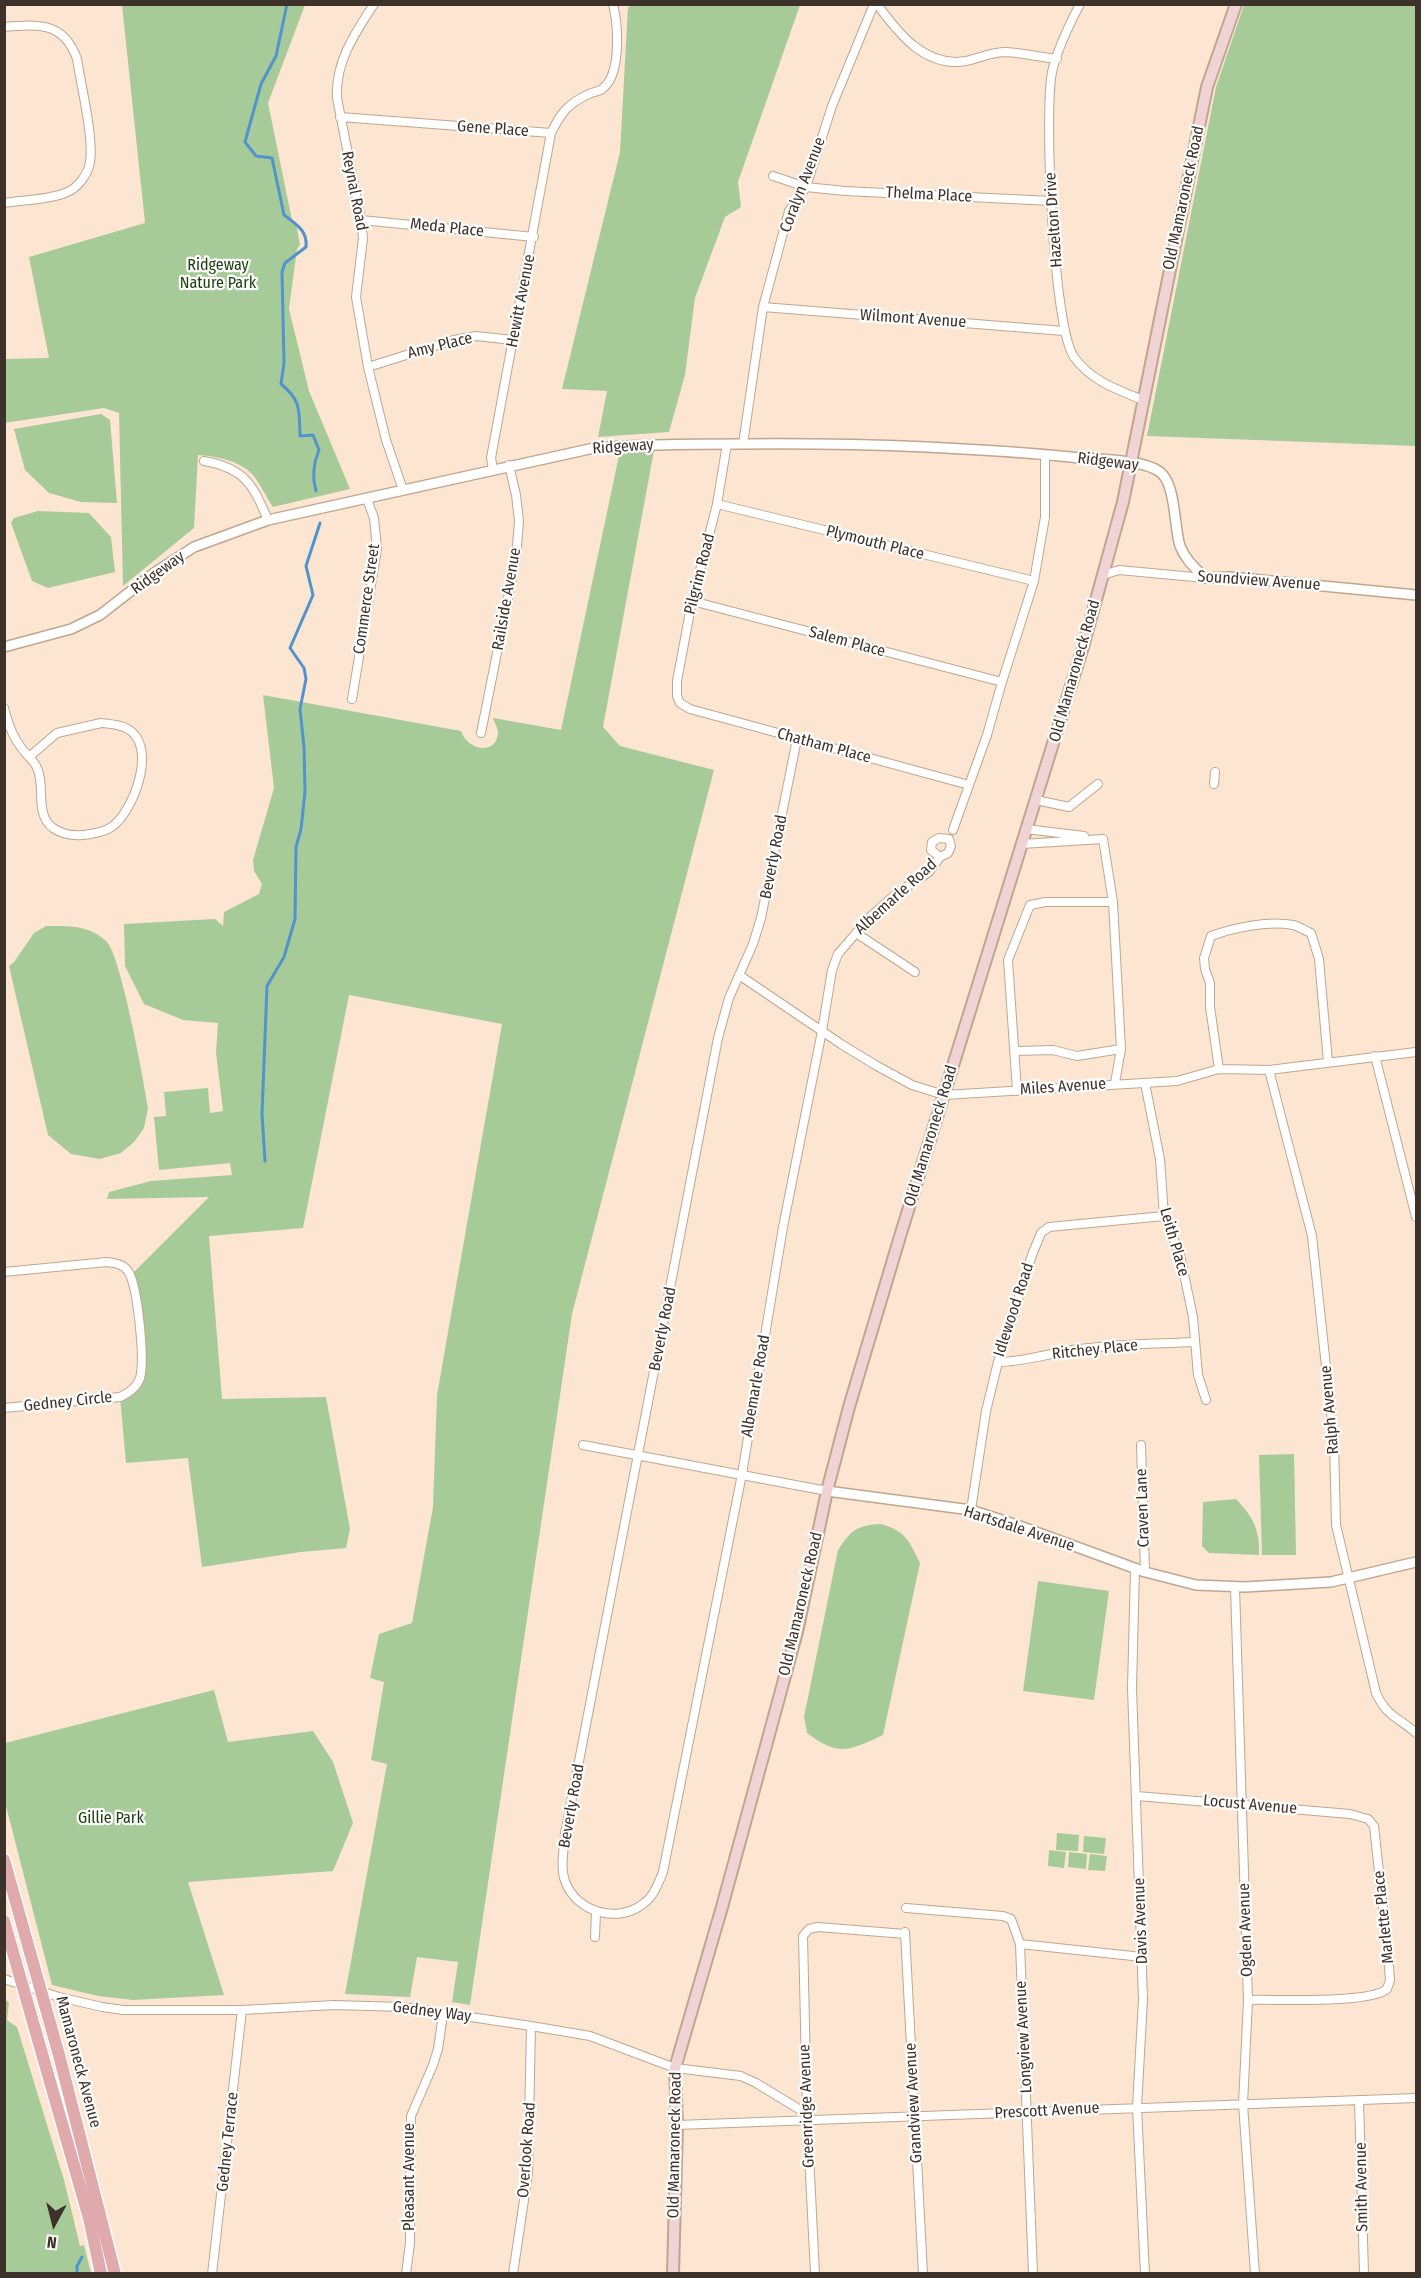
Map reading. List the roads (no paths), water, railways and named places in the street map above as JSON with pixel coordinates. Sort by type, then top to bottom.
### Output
[{"type":"main road","name":"Old Mamaroneck Road","points":[[673,2274],[677,2125],[675,2068],[722,1907],[797,1632],[827,1491],[852,1396],[1080,658],[1123,502],[1207,87],[1236,4]]},
{"type":"main road","name":"Mamaroneck Avenue","points":[[4,1860],[42,1992],[115,2274]]},
{"type":"main road","name":"Mamaroneck Avenue","points":[[4,1921],[89,2218],[101,2274]]},
{"type":"street","name":"Reynal Road","points":[[374,4],[350,40],[336,83],[340,117],[363,238],[356,297],[368,367],[386,440],[403,490]]},
{"type":"street","name":"Gene Place","points":[[340,117],[551,133],[562,111],[588,94],[602,89],[614,69],[617,53],[613,4]]},
{"type":"street","points":[[875,4],[895,29],[915,48],[950,62],[966,61],[987,54],[1006,52],[1057,59]]},
{"type":"street","name":"Coralyn Avenue","points":[[743,444],[763,307],[789,211],[806,187],[832,106],[875,4]]},
{"type":"street","name":"Hazelton Drive","points":[[1080,4],[1057,59],[1050,92],[1052,201],[1058,286],[1064,331],[1074,357],[1090,373],[1109,386],[1143,400]]},
{"type":"street","points":[[4,27],[34,24],[47,27],[60,32],[73,46],[91,148],[90,163],[85,176],[74,188],[64,194],[4,203]]},
{"type":"street","name":"Hewitt Avenue","points":[[493,469],[491,458],[534,237],[551,133]]},
{"type":"street","name":"Thelma Place","points":[[773,176],[806,187],[1052,201]]},
{"type":"street","name":"Meda Place","points":[[361,220],[534,237]]},
{"type":"street","name":"Wilmont Avenue","points":[[763,307],[1064,331]]},
{"type":"street","name":"Amy Place","points":[[368,367],[454,340],[476,336],[513,340]]},
{"type":"street","name":"Ridgeway","points":[[4,647],[71,628],[100,615],[154,573],[194,548],[268,520],[509,465],[594,448],[640,444],[835,443],[1045,455],[1131,463],[1149,467],[1164,476],[1169,487],[1181,547],[1191,564],[1205,578]]},
{"type":"street","name":"Pilgrim Road","points":[[680,703],[677,696],[677,681],[692,602],[717,504],[727,444]]},
{"type":"street","points":[[953,830],[987,735],[1034,581],[1045,517],[1045,455]]},
{"type":"street","points":[[204,461],[225,466],[246,478],[256,490],[268,520]]},
{"type":"street","name":"Railside Avenue","points":[[481,733],[516,558],[519,521],[509,465]]},
{"type":"street","name":"Commerce Street","points":[[352,699],[377,549],[374,518],[367,499]]},
{"type":"street","name":"Plymouth Place","points":[[717,504],[1034,581]]},
{"type":"street","name":"Soundview Avenue","points":[[1103,575],[1119,570],[1205,578],[1230,577],[1416,595]]},
{"type":"street","name":"Salem Place","points":[[692,602],[1002,682]]},
{"type":"street","name":"Chatham Place","points":[[680,703],[690,709],[969,785]]},
{"type":"street","points":[[4,708],[7,732],[37,768],[43,813],[53,828],[71,836],[95,834],[112,827],[124,814],[141,777],[142,750],[137,738],[130,730],[114,724],[101,723],[57,733],[29,756]]},
{"type":"street","name":"Beverly Road","points":[[596,1911],[572,1894],[565,1879],[563,1864],[565,1834],[718,1038],[729,998],[753,944],[761,918],[797,739]]},
{"type":"street","points":[[1214,784],[1215,772]]},
{"type":"street","points":[[1035,800],[1069,807],[1098,784]]},
{"type":"street","points":[[1026,829],[1103,839]]},
{"type":"street","points":[[1021,844],[1103,839]]},
{"type":"street","points":[[1103,839],[1113,902],[1121,1049],[1115,1083]]},
{"type":"street","name":"Albemarle Road","points":[[596,1911],[615,1914],[632,1911],[644,1903],[655,1890],[663,1872],[741,1474],[783,1227],[832,970],[838,954],[856,933],[896,894],[929,872],[940,857]]},
{"type":"street","points":[[1017,1091],[1008,960],[1030,905],[1046,902],[1113,902]]},
{"type":"street","points":[[1219,1070],[1210,1007],[1210,983],[1204,969],[1204,958],[1211,936],[1258,925],[1293,925],[1311,933],[1319,959],[1328,1062]]},
{"type":"street","points":[[856,933],[915,972]]},
{"type":"street","name":"Miles Avenue","points":[[739,975],[841,1044],[912,1085],[944,1095],[1177,1081],[1219,1070],[1269,1070],[1416,1052]]},
{"type":"street","points":[[1016,1051],[1053,1050],[1077,1056],[1121,1049]]},
{"type":"street","points":[[1375,1056],[1416,1217]]},
{"type":"street","name":"Ralph Avenue","points":[[1269,1070],[1312,1236],[1334,1441],[1336,1525],[1376,1693],[1382,1706],[1416,1733]]},
{"type":"street","name":"Leith Place","points":[[1145,1083],[1160,1159],[1164,1216],[1180,1255],[1193,1317],[1198,1375],[1206,1400]]},
{"type":"street","name":"Idlewood Road","points":[[971,1510],[986,1411],[998,1362],[1022,1283],[1041,1233],[1049,1227],[1164,1216]]},
{"type":"street","name":"Gedney Circle","points":[[4,1272],[107,1262],[123,1266],[127,1270],[136,1293],[142,1369],[138,1383],[132,1390],[120,1397],[4,1408]]},
{"type":"street","name":"Ritchey Place","points":[[998,1362],[1013,1362],[1072,1350],[1194,1342]]},
{"type":"street","name":"Hartsdale Avenue","points":[[583,1445],[827,1491],[971,1510],[1134,1569],[1196,1585],[1235,1587],[1330,1582],[1416,1562]]},
{"type":"street","name":"Craven Lane","points":[[1141,1445],[1145,1572]]},
{"type":"street","name":"Davis Avenue","points":[[1134,1569],[1132,1688],[1143,1999],[1137,2107],[1145,2274]]},
{"type":"street","name":"Ogden Avenue","points":[[1235,1587],[1248,2000],[1243,2104],[1255,2274]]},
{"type":"street","name":"Locust Avenue","points":[[1137,1796],[1350,1814],[1363,1818]]},
{"type":"street","name":"Marlette Place","points":[[1248,2000],[1357,1998],[1375,1995],[1386,1989],[1390,1980],[1374,1826],[1368,1819],[1363,1818]]},
{"type":"street","points":[[906,1908],[1003,1916],[1011,1919],[1020,1944],[1142,1957]]},
{"type":"street","points":[[595,1938],[596,1911]]},
{"type":"street","name":"Greenridge Avenue","points":[[815,2274],[807,2117],[803,1938],[809,1929],[818,1927],[905,1933]]},
{"type":"street","name":"Grandview Avenue","points":[[905,1933],[923,2274]]},
{"type":"street","name":"Longview Avenue","points":[[1020,1944],[1033,2274]]},
{"type":"street","name":"Gedney Way","points":[[4,1979],[42,1992],[123,2010],[242,2010],[334,2005],[404,2007],[590,2036],[675,2068],[741,2076],[756,2083],[807,2117]]},
{"type":"street","name":"Gedney Terrace","points":[[212,2274],[242,2010]]},
{"type":"street","name":"Pleasant Avenue","points":[[406,2274],[410,2242],[411,2116],[433,2065],[438,2049],[443,2014]]},
{"type":"street","name":"Overlook Road","points":[[513,2274],[528,2173],[531,2026]]},
{"type":"street","name":"Prescott Avenue","points":[[677,2125],[807,2117],[915,2117],[1416,2098]]},
{"type":"street","name":"Smith Avenue","points":[[1359,2100],[1364,2274]]},
{"type":"waterway","points":[[287,4],[276,56],[261,84],[245,142],[256,156],[272,158],[284,215],[300,228],[306,241],[306,247],[285,263],[282,272],[284,363],[281,384],[296,401],[300,436],[313,435],[319,450],[314,470],[316,491]]},
{"type":"waterway","points":[[265,1161],[262,1114],[267,986],[284,957],[295,919],[296,847],[301,829],[305,792],[300,709],[306,679],[304,668],[290,648],[313,595],[306,566],[320,523]]},
{"type":"waterway","points":[[77,2274],[77,2266],[82,2257]]},
{"type":"park label","name":"Ridgeway Nature Park","points":[[218,275]]},
{"type":"park label","name":"Gillie Park","points":[[111,1819]]}]
